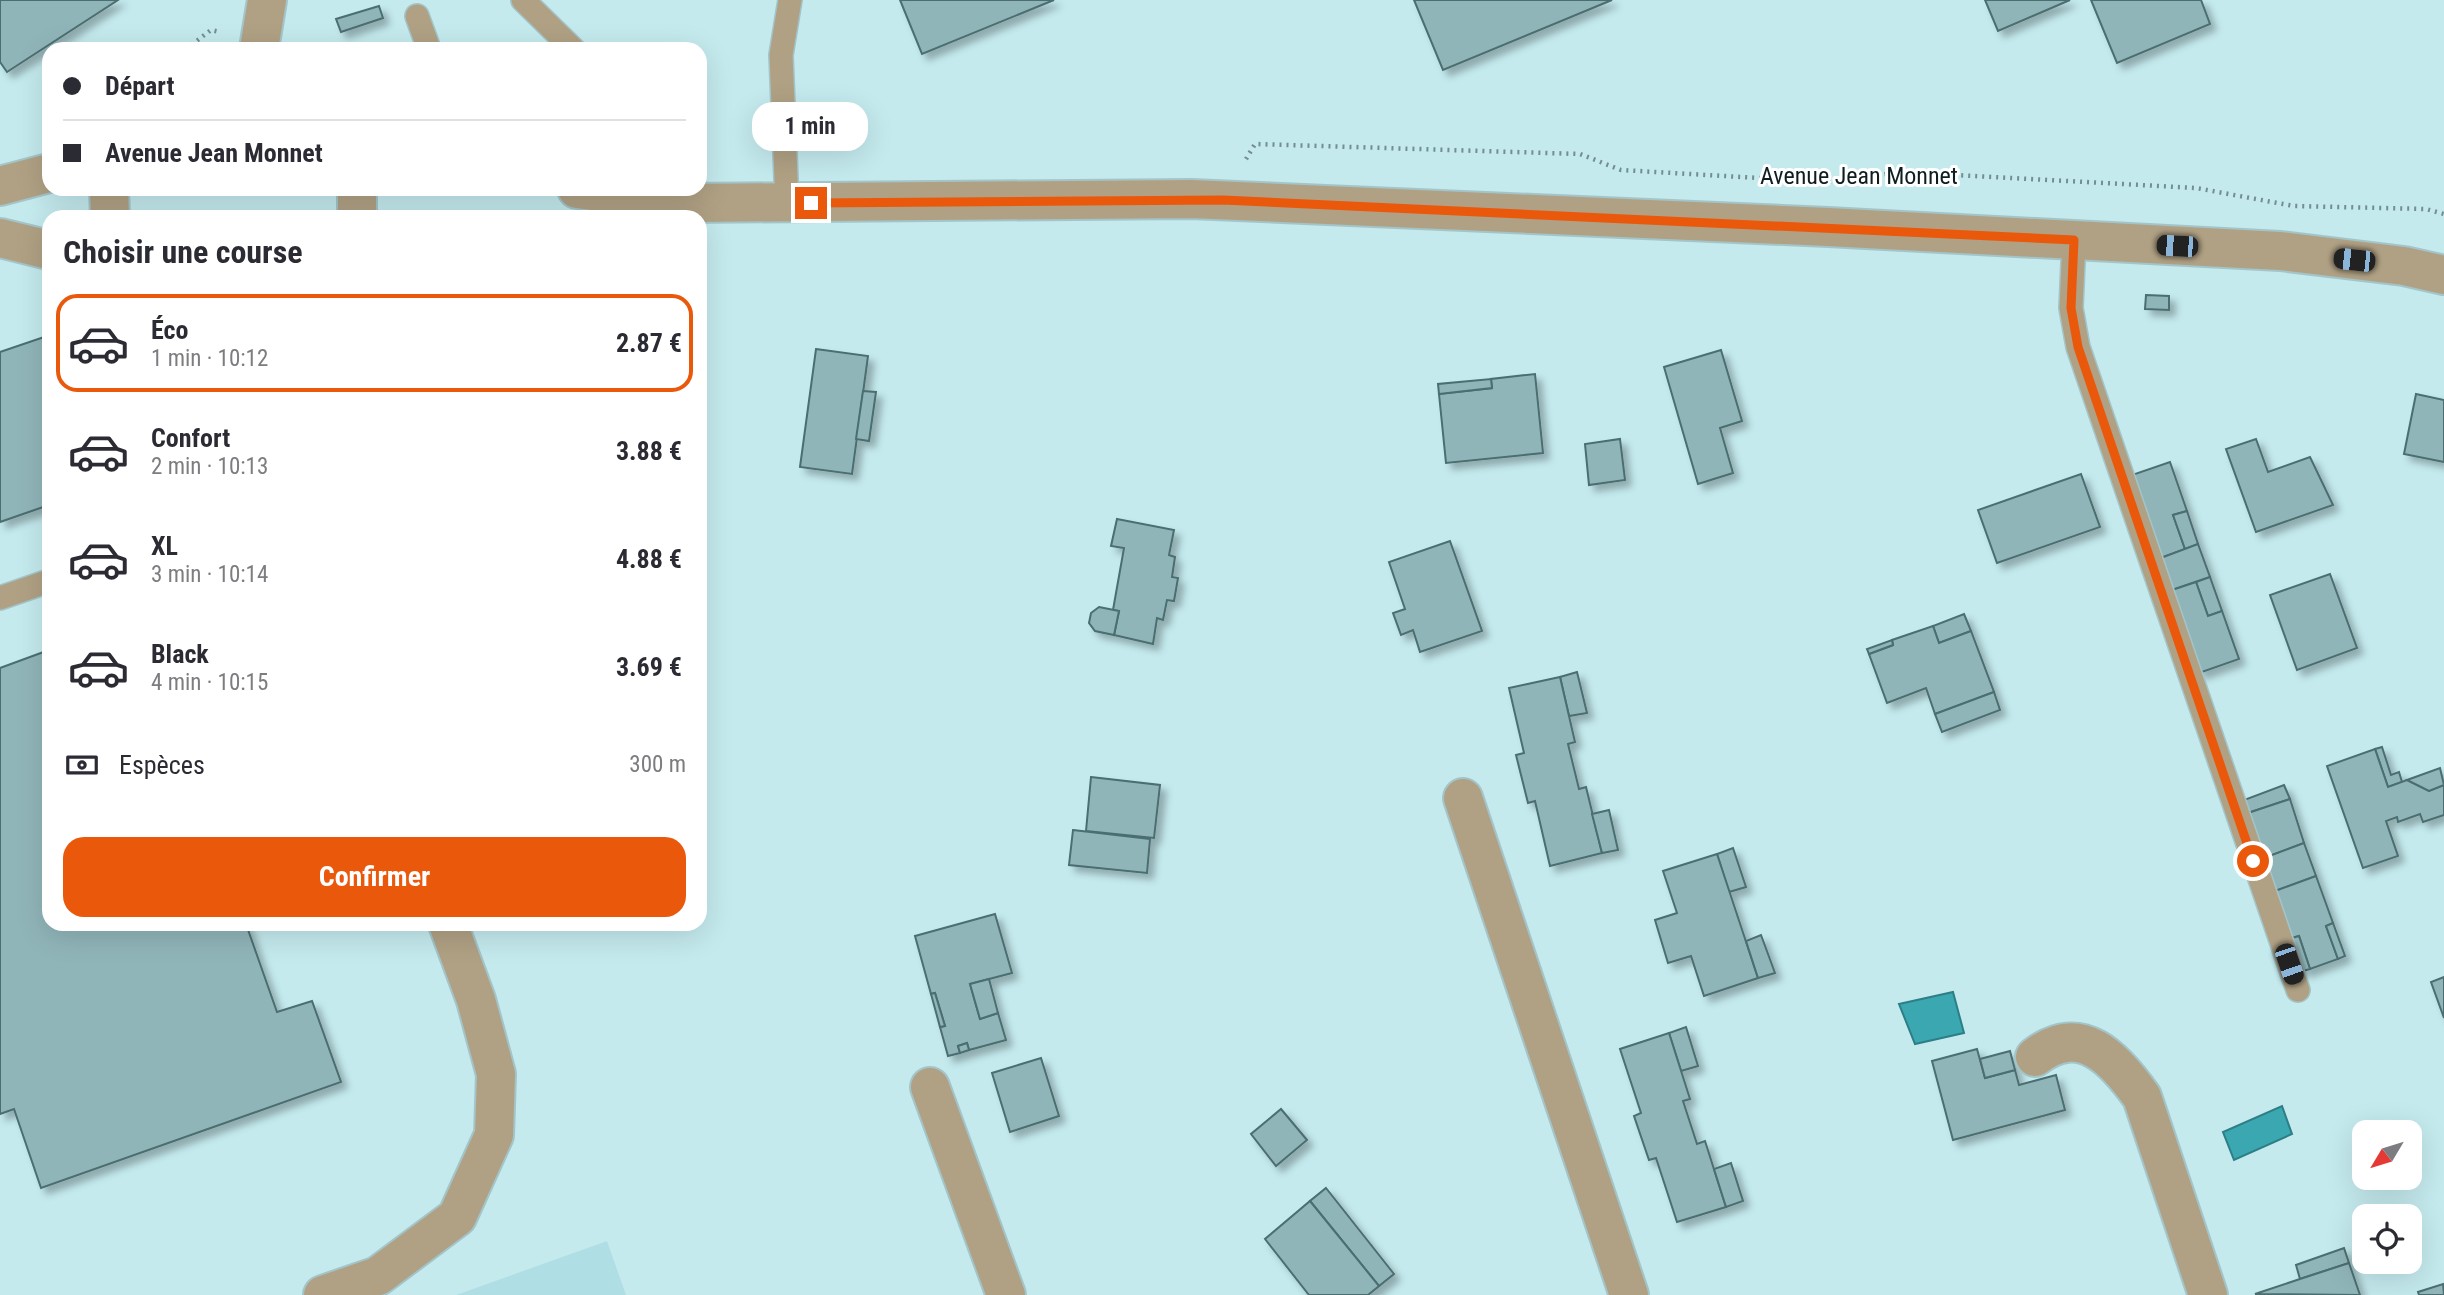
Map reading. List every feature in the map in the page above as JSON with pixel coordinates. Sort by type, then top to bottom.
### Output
[{"type":"street","points":[[260,42],[267,0]]},
{"type":"street","points":[[0,186],[42,175]]},
{"type":"street","name":"Avenue Jean Monnet","points":[[647,210],[683,196],[787,203],[1223,200],[2280,251],[2404,266],[2444,275]]},
{"type":"street","points":[[0,238],[42,248]]},
{"type":"street","points":[[1464,798],[1629,1295]]},
{"type":"street","points":[[323,1295],[378,1276],[457,1217],[494,1135],[496,1074],[476,1000],[451,931]]},
{"type":"street","points":[[2035,1057],[2051,1044],[2069,1041],[2090,1046],[2107,1056],[2127,1075],[2142,1097],[2208,1295]]},
{"type":"street","points":[[930,1087],[1006,1295]]},
{"type":"lane","points":[[523,0],[566,42]]},
{"type":"lane","points":[[787,203],[780,55],[790,0]]},
{"type":"lane","points":[[417,16],[426,42]]},
{"type":"lane","points":[[2074,240],[2071,308],[2078,347],[2298,990]]},
{"type":"lane","points":[[0,598],[42,583]]},
{"type":"path","name":"Avenue Jean Monnet","points":[[1223,200],[1255,144],[1580,154],[1621,170],[1828,181],[1900,172],[2196,188],[2294,206],[2426,209],[2444,214]]},
{"type":"shaded area","points":[[607,1241],[626,1295],[456,1295]]},
{"type":"water","points":[[1953,992],[1964,1033],[1915,1044],[1899,1004]]},
{"type":"water","points":[[2282,1106],[2292,1134],[2234,1160],[2223,1132]]},
{"type":"building","points":[[0,0],[118,0],[53,42],[42,42],[42,49],[7,72],[0,62]]},
{"type":"building","points":[[900,0],[1054,0],[922,54]]},
{"type":"building","points":[[1414,0],[1612,0],[1443,70]]},
{"type":"building","points":[[1985,0],[2070,0],[1998,31]]},
{"type":"building","points":[[2091,0],[2201,0],[2210,24],[2117,63]]},
{"type":"building","points":[[379,6],[383,18],[341,32],[336,19]]},
{"type":"building","points":[[2146,295],[2169,296],[2169,310],[2145,309]]},
{"type":"building","points":[[42,338],[42,507],[0,522],[0,352]]},
{"type":"building","points":[[816,349],[868,356],[852,474],[800,467]]},
{"type":"building","points":[[1721,350],[1742,421],[1720,428],[1733,473],[1698,484],[1664,367]]},
{"type":"building","points":[[1535,374],[1543,453],[1446,463],[1439,394],[1492,388],[1491,379]]},
{"type":"building","points":[[1491,379],[1492,388],[1439,394],[1438,384]]},
{"type":"building","points":[[863,391],[876,392],[869,441],[856,439]]},
{"type":"building","points":[[2416,394],[2444,400],[2444,462],[2404,454]]},
{"type":"building","points":[[1620,439],[1625,480],[1589,485],[1585,444]]},
{"type":"building","points":[[2256,439],[2268,472],[2310,457],[2333,505],[2256,532],[2226,449]]},
{"type":"building","points":[[2170,462],[2187,511],[2173,515],[2185,549],[2158,559],[2129,476]]},
{"type":"building","points":[[2081,474],[2100,527],[1997,563],[1978,510]]},
{"type":"building","points":[[2187,511],[2198,544],[2185,549],[2173,515]]},
{"type":"building","points":[[1117,519],[1174,530],[1169,555],[1175,557],[1172,577],[1178,578],[1174,601],[1167,600],[1163,620],[1157,618],[1153,644],[1114,635],[1119,611],[1113,610],[1124,548],[1111,546]]},
{"type":"building","points":[[1450,541],[1482,631],[1420,652],[1413,630],[1401,635],[1393,613],[1405,609],[1389,562]]},
{"type":"building","points":[[2198,544],[2210,577],[2169,591],[2158,559]]},
{"type":"building","points":[[2330,574],[2357,648],[2297,670],[2270,595]]},
{"type":"building","points":[[2210,577],[2222,611],[2208,616],[2196,582]]},
{"type":"building","points":[[2196,582],[2208,616],[2222,611],[2239,659],[2199,673],[2169,591]]},
{"type":"building","points":[[1099,607],[1119,611],[1114,635],[1095,631],[1089,623],[1091,613]]},
{"type":"building","points":[[1964,614],[1971,631],[1939,643],[1933,626]]},
{"type":"building","points":[[1933,626],[1939,643],[1971,631],[1994,692],[1935,714],[1926,688],[1887,703],[1869,654],[1893,645],[1892,640]]},
{"type":"building","points":[[1892,640],[1893,645],[1869,654],[1867,649]]},
{"type":"building","points":[[42,653],[42,931],[248,931],[277,1012],[312,1001],[341,1082],[41,1188],[14,1109],[0,1114],[0,668]]},
{"type":"building","points":[[1577,672],[1587,713],[1569,716],[1560,677]]},
{"type":"building","points":[[1560,677],[1575,742],[1568,744],[1579,789],[1586,787],[1602,853],[1550,866],[1535,801],[1528,803],[1516,755],[1524,753],[1509,688]]},
{"type":"building","points":[[1994,692],[2000,710],[1942,732],[1935,714]]},
{"type":"building","points":[[2382,747],[2391,775],[2399,772],[2402,782],[2388,787],[2375,749]]},
{"type":"building","points":[[2375,749],[2388,787],[2407,780],[2429,791],[2444,785],[2444,815],[2423,822],[2420,814],[2398,822],[2397,817],[2386,821],[2398,856],[2363,868],[2327,766]]},
{"type":"building","points":[[2440,768],[2444,785],[2429,791],[2407,780]]},
{"type":"building","points":[[1091,777],[1160,785],[1154,838],[1086,831]]},
{"type":"building","points":[[2284,785],[2290,799],[2248,813],[2244,800]]},
{"type":"building","points":[[2290,799],[2304,843],[2264,858],[2248,813]]},
{"type":"building","points":[[1609,810],[1618,850],[1602,853],[1592,814]]},
{"type":"building","points":[[1073,830],[1150,839],[1147,873],[1069,865]]},
{"type":"building","points":[[2304,843],[2316,876],[2275,891],[2264,858]]},
{"type":"building","points":[[1733,848],[1746,887],[1729,892],[1717,854]]},
{"type":"building","points":[[1717,854],[1758,978],[1704,996],[1691,956],[1668,963],[1655,920],[1677,913],[1663,871]]},
{"type":"building","points":[[2316,876],[2333,923],[2326,926],[2338,959],[2310,969],[2299,936],[2292,938],[2275,891]]},
{"type":"building","points":[[995,914],[1012,973],[970,984],[980,1019],[998,1013],[1006,1040],[969,1050],[967,1043],[958,1046],[960,1053],[948,1056],[940,1027],[945,1026],[935,993],[931,994],[915,936]]},
{"type":"building","points":[[2333,923],[2345,956],[2338,959],[2326,926]]},
{"type":"building","points":[[1761,935],[1775,973],[1758,978],[1746,941]]},
{"type":"building","points":[[2299,936],[2310,969],[2303,971],[2292,938]]},
{"type":"building","points":[[2444,977],[2444,1018],[2431,982]]},
{"type":"building","points":[[989,979],[998,1013],[980,1019],[970,984]]},
{"type":"building","points":[[935,993],[945,1026],[940,1027],[931,994]]},
{"type":"building","points":[[1686,1027],[1698,1066],[1681,1071],[1669,1033]]},
{"type":"building","points":[[1669,1033],[1690,1099],[1683,1101],[1697,1144],[1705,1141],[1726,1207],[1677,1222],[1656,1158],[1649,1160],[1634,1116],[1641,1113],[1620,1049]]},
{"type":"building","points":[[967,1043],[969,1050],[960,1053],[958,1046]]},
{"type":"building","points":[[1977,1049],[1985,1078],[2015,1070],[2019,1085],[2056,1075],[2065,1110],[1953,1140],[1932,1061]]},
{"type":"building","points":[[2010,1051],[2015,1070],[1985,1078],[1980,1059]]},
{"type":"building","points":[[1041,1058],[1059,1116],[1010,1132],[992,1073]]},
{"type":"building","points":[[1281,1109],[1307,1140],[1276,1166],[1251,1134]]},
{"type":"building","points":[[1731,1163],[1743,1201],[1726,1207],[1714,1169]]},
{"type":"building","points":[[1326,1188],[1394,1274],[1379,1286],[1310,1201]]},
{"type":"building","points":[[1310,1201],[1379,1286],[1368,1295],[1309,1295],[1265,1239]]},
{"type":"building","points":[[2344,1248],[2349,1263],[2300,1279],[2296,1265]]},
{"type":"building","points":[[2349,1263],[2360,1295],[2255,1294]]},
{"type":"building","points":[[2443,1284],[2444,1295],[2419,1295],[2418,1292]]},
{"type":"route","points":[[811,203],[1223,200],[2074,240],[2071,308],[2078,347],[2253,861]]}]
